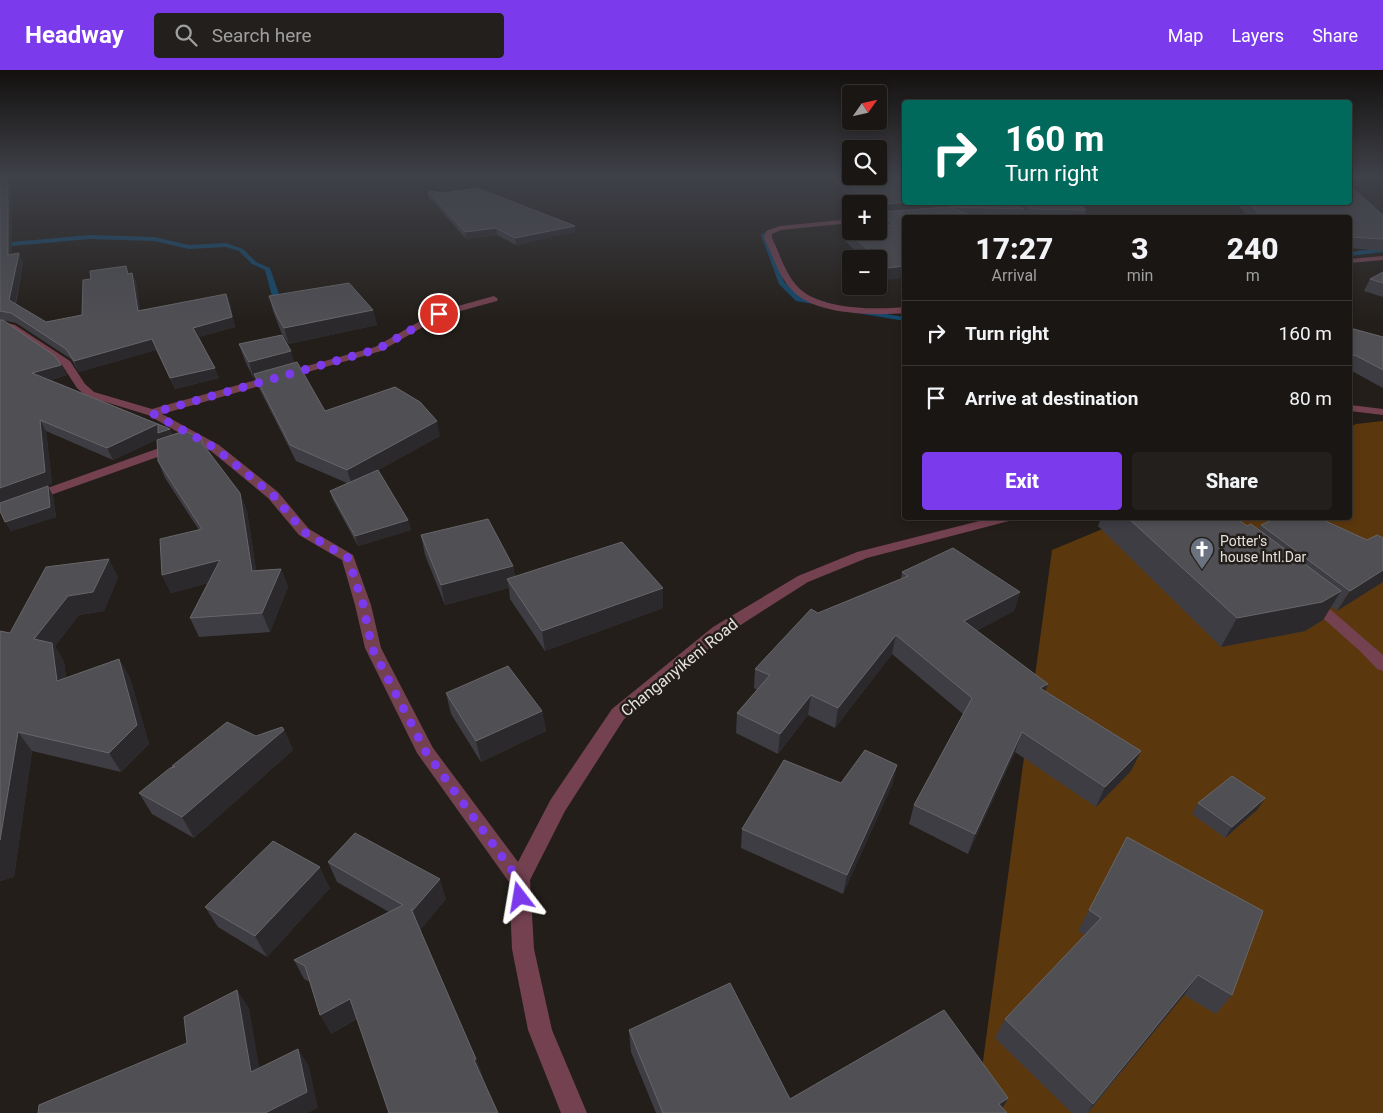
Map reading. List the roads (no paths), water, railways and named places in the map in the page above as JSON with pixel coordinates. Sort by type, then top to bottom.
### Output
[{"type":"street","points":[[814,225],[780,228],[769,233],[768,238],[791,284],[800,294],[833,305],[865,311],[886,313],[902,310]]},
{"type":"street","points":[[1352,261],[1383,258]]},
{"type":"street","points":[[152,413],[378,349],[439,314],[494,300]]},
{"type":"street","points":[[0,324],[12,327],[66,363],[81,386],[90,394],[152,413],[215,448],[273,495],[304,532],[348,558],[363,604],[372,648],[426,752],[519,880],[523,949],[540,1030],[574,1113]]},
{"type":"street","points":[[1352,408],[1383,412]]},
{"type":"street","points":[[0,509],[196,439]]},
{"type":"street","name":"Changanyikeni Road","points":[[519,880],[558,805],[618,714],[719,631],[803,579],[862,555],[997,520]]},
{"type":"street","points":[[1298,589],[1367,648],[1383,665]]},
{"type":"waterway","points":[[764,235],[781,283],[799,299],[823,304]]},
{"type":"waterway","points":[[0,245],[90,237],[154,239],[189,247],[226,245],[241,250],[254,263],[268,269],[277,300]]},
{"type":"waterway","points":[[1352,254],[1383,250]]},
{"type":"waterway","points":[[857,311],[902,318]]},
{"type":"place","name":"Potter's house Intl.Dar","points":[[1202,570]]}]
